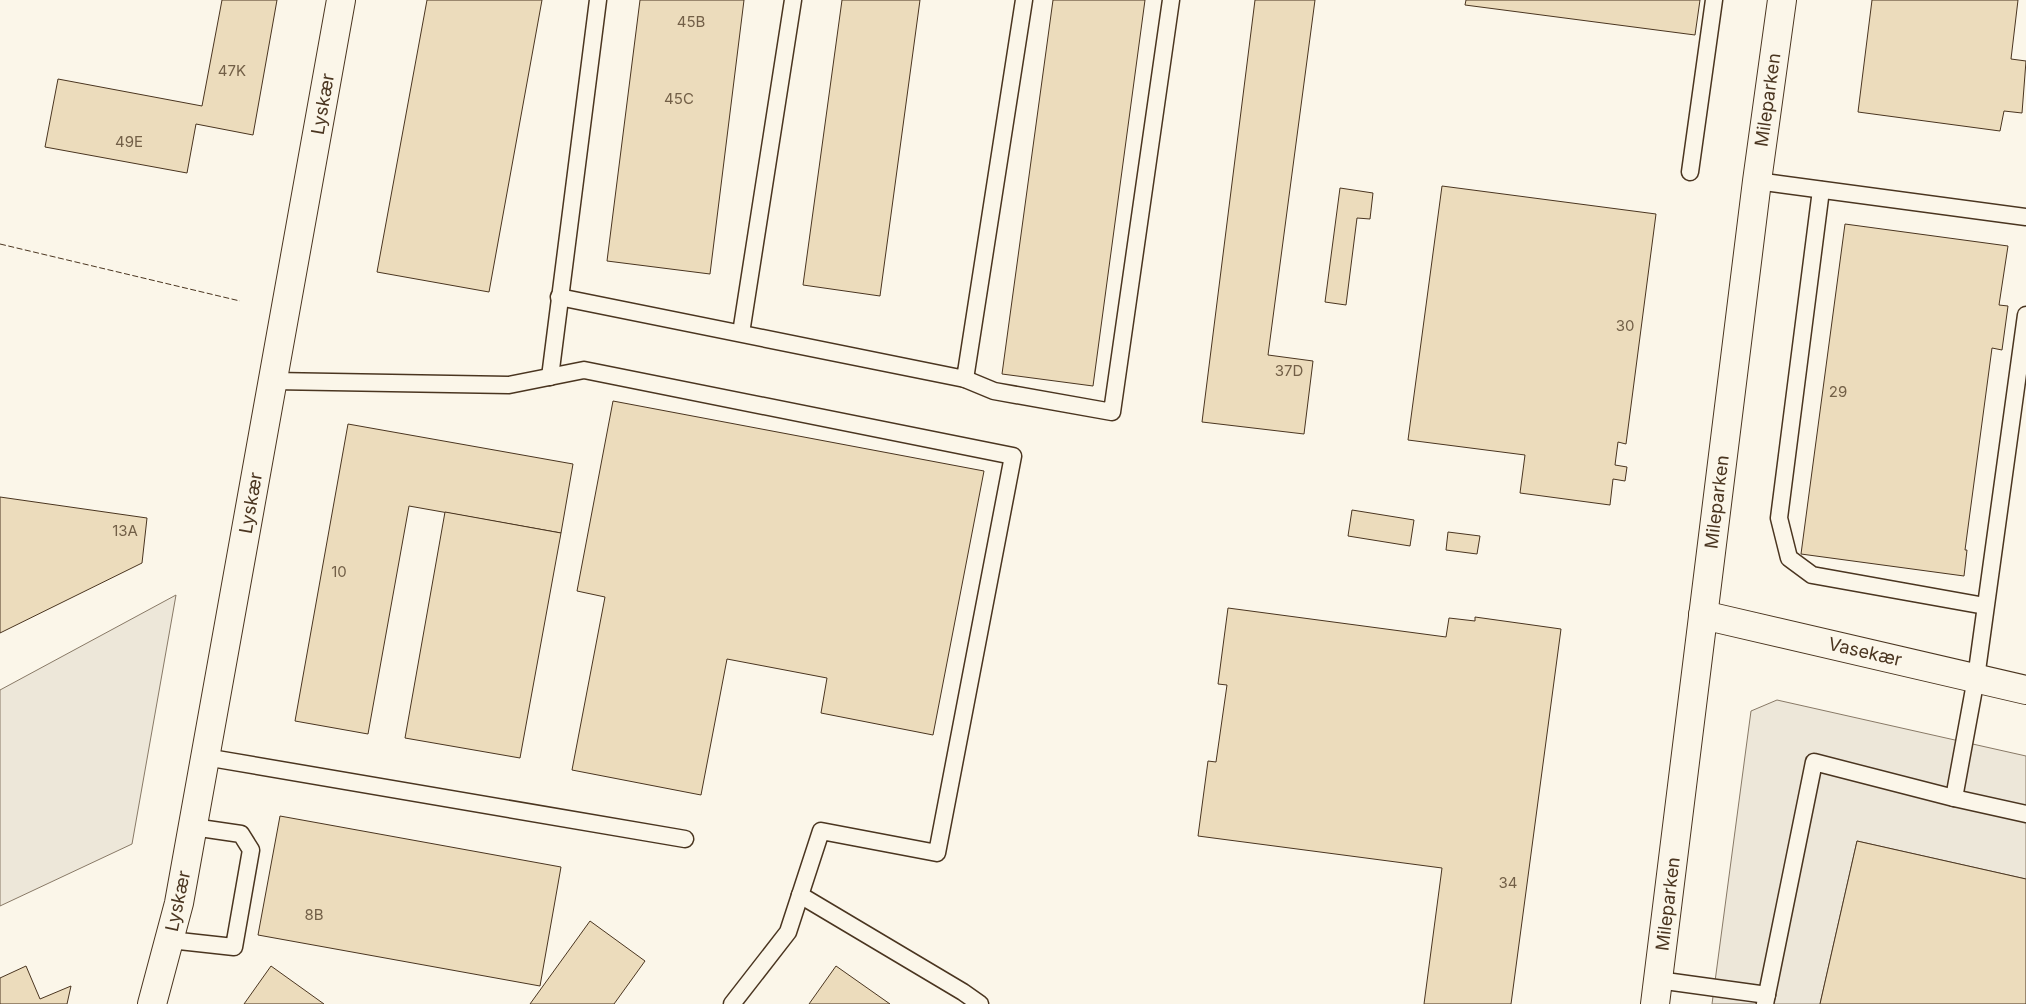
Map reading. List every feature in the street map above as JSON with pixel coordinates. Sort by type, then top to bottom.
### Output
[{"type":"street","name":"Lyskær","points":[[152,1004],[170,940],[193,827],[341,0]]},
{"type":"street","name":"Mileparken","points":[[1657,992],[1757,181],[1782,0]]},
{"type":"street","name":"Vasekær","points":[[1703,615],[2026,690]]},
{"type":"lane","points":[[550,377],[598,0]]},
{"type":"lane","points":[[741,334],[794,0]]},
{"type":"lane","points":[[965,379],[1024,0]]},
{"type":"lane","points":[[560,297],[965,379],[994,392],[1112,412],[1171,0]]},
{"type":"lane","points":[[1690,172],[1714,0]]},
{"type":"lane","points":[[1757,181],[2026,217]]},
{"type":"lane","points":[[1821,190],[1779,518],[1789,558],[1812,575],[1985,606]]},
{"type":"lane","points":[[1954,798],[1976,678],[2026,314]]},
{"type":"lane","points":[[273,381],[509,385],[584,370],[1013,456],[937,853],[821,831],[788,932],[732,1004]]},
{"type":"lane","points":[[205,757],[685,840]]},
{"type":"lane","points":[[1657,992],[1766,1000],[1814,762],[1954,798],[2026,814]]},
{"type":"lane","points":[[170,940],[234,947],[251,850],[241,834],[193,827]]},
{"type":"lane","points":[[800,895],[955,987],[980,1004]]},
{"type":"shaded area","points":[[176,595],[132,844],[0,906],[0,690]]},
{"type":"shaded area","points":[[1777,700],[2026,756],[2026,879],[1857,841],[1820,1004],[1712,1004],[1751,711]]},
{"type":"building","points":[[222,0],[277,0],[253,135],[196,124],[187,173],[45,147],[58,79],[202,106]]},
{"type":"building","points":[[427,0],[542,0],[489,292],[377,272]]},
{"type":"building","points":[[640,0],[744,0],[710,274],[607,261]]},
{"type":"building","points":[[842,0],[920,0],[880,296],[803,285]]},
{"type":"building","points":[[1053,0],[1145,0],[1093,386],[1002,374]]},
{"type":"building","points":[[1255,0],[1315,0],[1268,355],[1313,361],[1304,434],[1202,422]]},
{"type":"building","points":[[1466,0],[1700,0],[1695,35],[1465,5]]},
{"type":"building","points":[[1872,0],[2018,0],[2011,59],[2026,61],[2022,113],[2004,111],[2000,131],[1858,112]]},
{"type":"building","points":[[1442,186],[1656,214],[1626,444],[1618,442],[1615,465],[1627,467],[1625,481],[1613,479],[1610,505],[1520,493],[1525,455],[1408,440]]},
{"type":"building","points":[[1340,188],[1373,193],[1370,219],[1357,218],[1346,305],[1325,302]]},
{"type":"building","points":[[1845,224],[2008,246],[1999,305],[2008,306],[2002,350],[1992,348],[1965,550],[1967,550],[1964,576],[1801,554]]},
{"type":"building","points":[[613,401],[984,471],[933,735],[821,713],[827,678],[727,659],[701,795],[572,770],[605,597],[577,591]]},
{"type":"building","points":[[348,424],[573,464],[561,533],[409,506],[368,734],[295,721]]},
{"type":"building","points":[[0,497],[147,518],[142,563],[0,633]]},
{"type":"building","points":[[1352,510],[1414,520],[1410,546],[1348,536]]},
{"type":"building","points":[[445,512],[561,533],[520,758],[405,738]]},
{"type":"building","points":[[1448,532],[1480,536],[1477,554],[1446,550]]},
{"type":"building","points":[[1228,608],[1446,637],[1449,618],[1475,621],[1475,617],[1561,629],[1511,1004],[1424,1004],[1442,868],[1198,836],[1208,761],[1216,762],[1227,685],[1218,684]]},
{"type":"building","points":[[280,816],[561,867],[540,986],[258,935]]},
{"type":"building","points":[[1857,841],[2026,879],[2026,1004],[1820,1004]]},
{"type":"building","points":[[590,921],[645,961],[614,1004],[530,1004]]},
{"type":"building","points":[[26,966],[40,999],[71,986],[67,1004],[0,1004],[0,978]]},
{"type":"building","points":[[271,966],[324,1004],[244,1004]]},
{"type":"building","points":[[836,966],[890,1004],[809,1004]]},
{"type":"fence","points":[[0,244],[240,301]]}]
